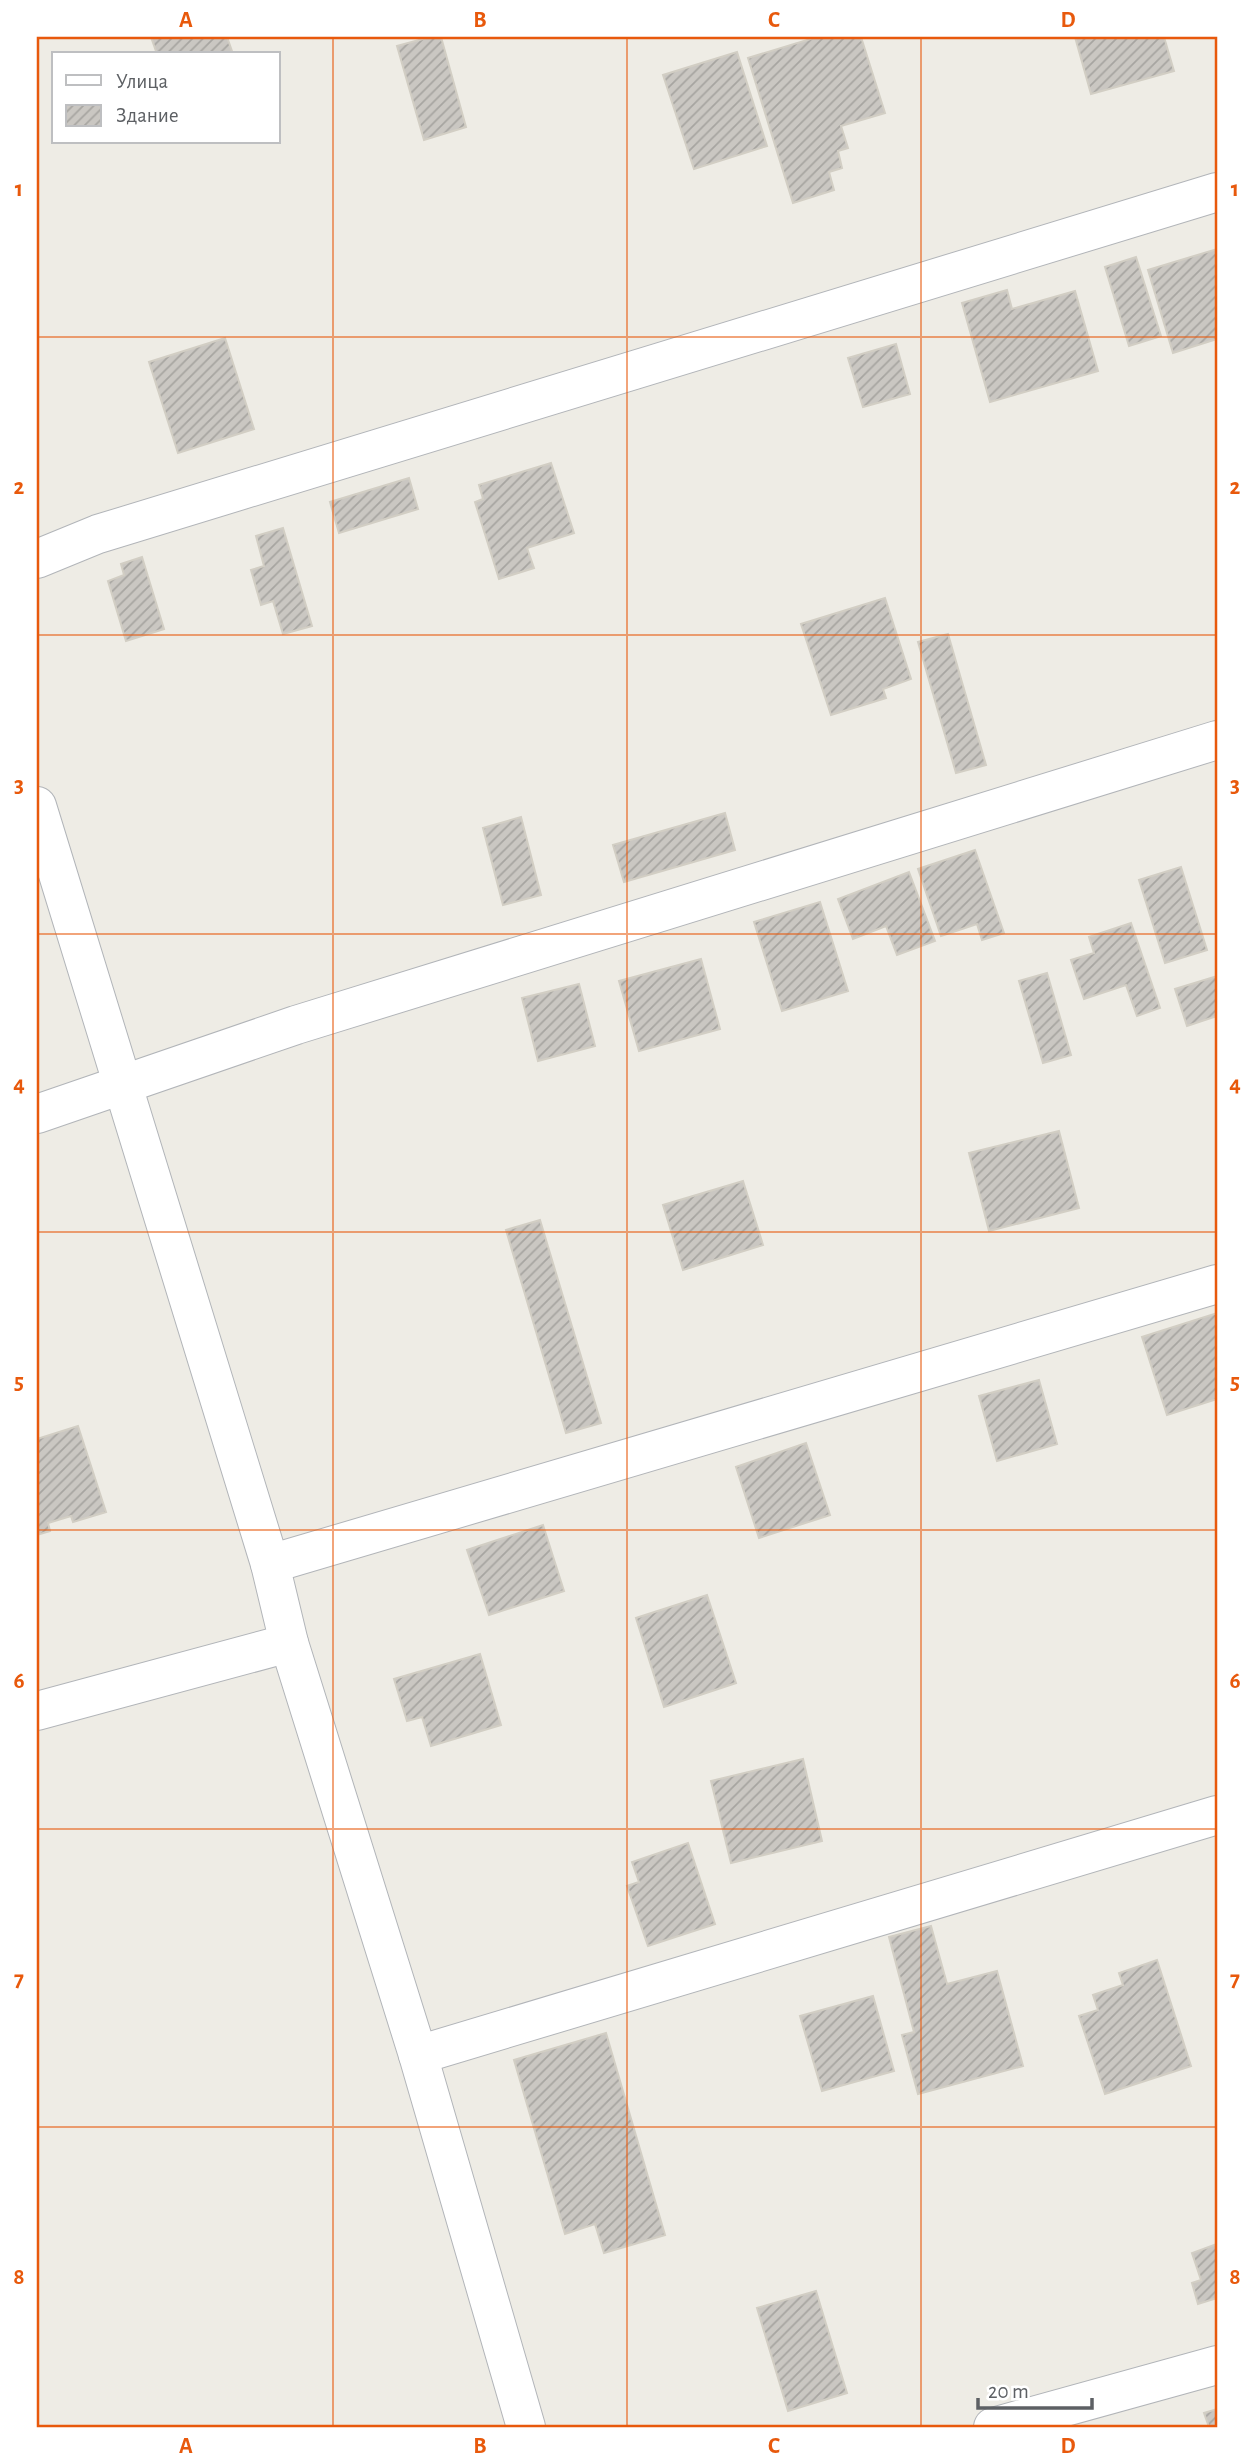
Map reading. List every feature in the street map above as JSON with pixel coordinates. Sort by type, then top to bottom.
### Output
[{"type":"street","points":[[37,559],[98,534],[1217,192]]},
{"type":"street","points":[[37,1114],[123,1087],[296,1025],[1217,740]]},
{"type":"street","points":[[37,806],[270,1564],[289,1643],[418,2055],[526,2427]]},
{"type":"street","points":[[270,1564],[1217,1284]]},
{"type":"street","points":[[37,1711],[289,1643]]},
{"type":"street","points":[[418,2055],[1217,1815]]},
{"type":"street","points":[[993,2427],[1217,2365]]},
{"type":"building","points":[[151,37],[227,37],[232,52],[156,52]]},
{"type":"building","points":[[430,37],[441,37],[466,127],[424,140],[397,46]]},
{"type":"building","points":[[817,37],[861,37],[885,113],[841,126],[848,148],[838,151],[842,168],[829,172],[834,190],[793,203],[748,58]]},
{"type":"building","points":[[1075,37],[1164,37],[1174,71],[1091,94]]},
{"type":"building","points":[[737,52],[767,146],[694,169],[663,75]]},
{"type":"building","points":[[1217,249],[1217,339],[1173,353],[1148,270]]},
{"type":"building","points":[[1136,257],[1161,336],[1129,346],[1105,267]]},
{"type":"building","points":[[1007,290],[1012,309],[1075,291],[1098,371],[990,402],[962,303]]},
{"type":"building","points":[[225,338],[254,429],[178,453],[149,362]]},
{"type":"building","points":[[896,344],[910,394],[863,407],[848,358]]},
{"type":"building","points":[[551,463],[574,533],[527,548],[534,568],[499,579],[475,502],[483,499],[479,485]]},
{"type":"building","points":[[409,478],[418,509],[339,533],[330,502]]},
{"type":"building","points":[[283,528],[312,626],[283,634],[273,601],[261,605],[251,570],[264,566],[256,536]]},
{"type":"building","points":[[142,557],[164,629],[126,641],[108,581],[124,575],[121,564]]},
{"type":"building","points":[[885,598],[911,679],[883,689],[886,698],[831,715],[801,624]]},
{"type":"building","points":[[948,634],[986,765],[956,773],[918,642]]},
{"type":"building","points":[[725,813],[735,850],[624,882],[613,845]]},
{"type":"building","points":[[521,817],[541,895],[503,905],[483,828]]},
{"type":"building","points":[[975,850],[1004,933],[982,940],[977,924],[941,936],[918,869]]},
{"type":"building","points":[[1181,867],[1207,950],[1165,963],[1139,880]]},
{"type":"building","points":[[909,872],[935,941],[897,955],[886,926],[853,939],[838,899]]},
{"type":"building","points":[[820,902],[848,991],[782,1011],[754,922]]},
{"type":"building","points":[[1131,923],[1160,1008],[1137,1016],[1126,985],[1084,999],[1071,960],[1094,953],[1089,937]]},
{"type":"building","points":[[701,959],[720,1029],[639,1051],[619,981]]},
{"type":"building","points":[[1047,973],[1071,1055],[1043,1063],[1019,981]]},
{"type":"building","points":[[1217,976],[1217,1016],[1187,1026],[1175,989]]},
{"type":"building","points":[[579,984],[595,1046],[538,1061],[522,998]]},
{"type":"building","points":[[1059,1131],[1079,1208],[989,1231],[969,1153]]},
{"type":"building","points":[[743,1181],[763,1245],[683,1270],[663,1205]]},
{"type":"building","points":[[540,1220],[601,1423],[566,1433],[506,1230]]},
{"type":"building","points":[[1217,1313],[1217,1399],[1167,1415],[1142,1337]]},
{"type":"building","points":[[1039,1380],[1057,1444],[997,1461],[979,1396]]},
{"type":"building","points":[[78,1426],[106,1512],[73,1522],[71,1516],[48,1523],[50,1531],[37,1535],[37,1439]]},
{"type":"building","points":[[806,1443],[830,1515],[759,1538],[736,1467]]},
{"type":"building","points":[[543,1525],[564,1591],[489,1615],[467,1550]]},
{"type":"building","points":[[707,1595],[736,1683],[664,1707],[636,1618]]},
{"type":"building","points":[[480,1654],[501,1725],[431,1746],[422,1717],[407,1721],[394,1679]]},
{"type":"building","points":[[803,1759],[822,1841],[731,1863],[711,1781]]},
{"type":"building","points":[[688,1843],[715,1924],[648,1946],[627,1886],[639,1882],[632,1862]]},
{"type":"building","points":[[931,1926],[947,1984],[997,1971],[1023,2066],[918,2094],[902,2035],[914,2032],[889,1937]]},
{"type":"building","points":[[1157,1960],[1191,2066],[1105,2094],[1079,2016],[1098,2010],[1093,1995],[1123,1985],[1119,1973]]},
{"type":"building","points":[[873,1996],[894,2071],[822,2091],[800,2016]]},
{"type":"building","points":[[606,2033],[665,2235],[604,2253],[595,2224],[565,2234],[514,2060]]},
{"type":"building","points":[[1217,2244],[1217,2298],[1198,2304],[1192,2283],[1201,2280],[1192,2253]]},
{"type":"building","points":[[816,2291],[847,2393],[788,2411],[757,2308]]},
{"type":"building","points":[[1217,2409],[1217,2427],[1209,2427],[1204,2413]]}]
